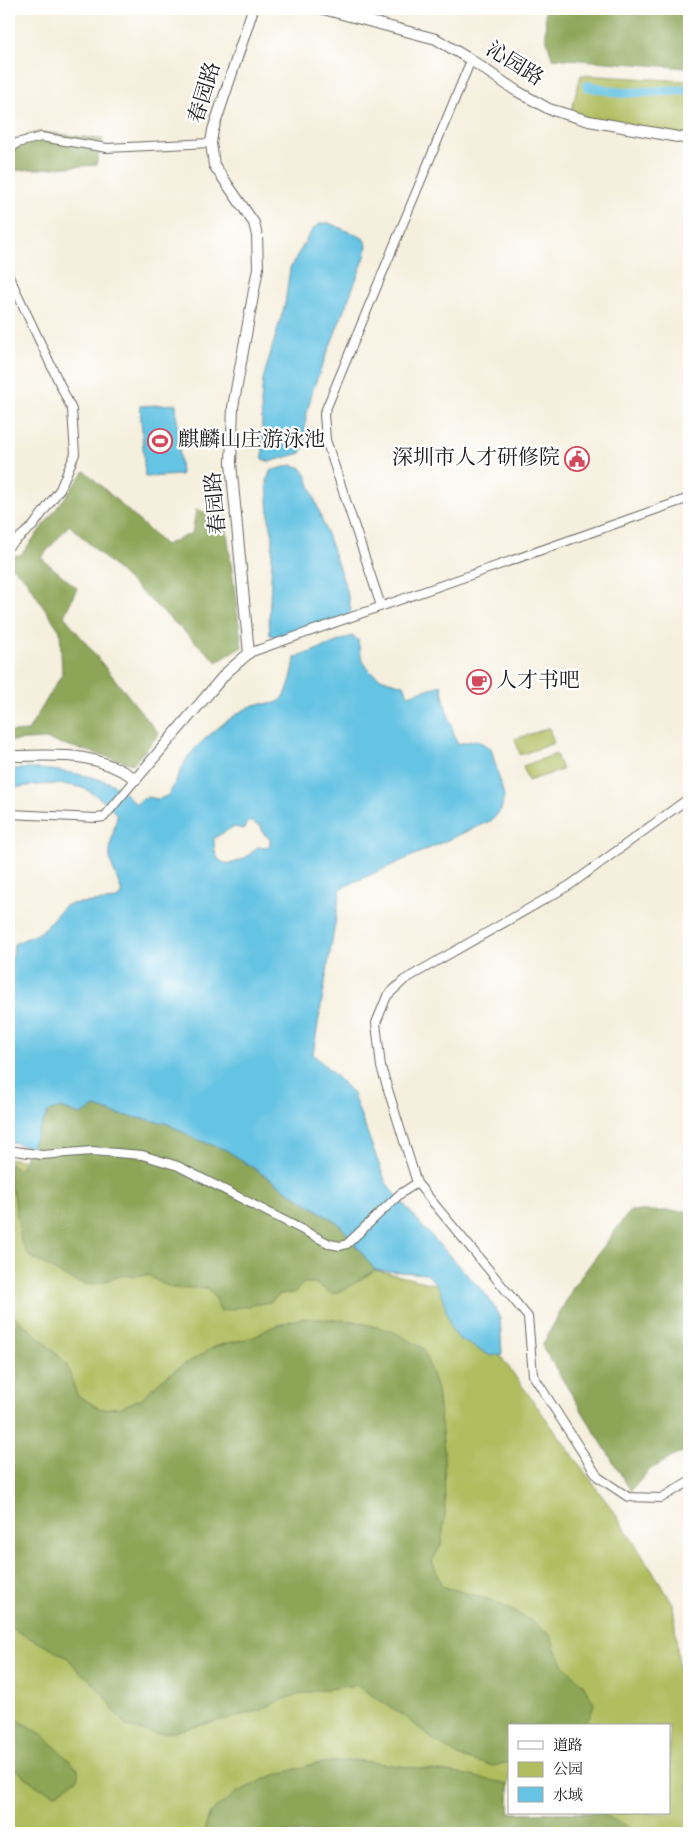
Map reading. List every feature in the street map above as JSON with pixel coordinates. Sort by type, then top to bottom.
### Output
[{"type":"street","name":"春园路","points":[[249,653],[232,463],[233,407],[258,268],[257,236],[254,222],[214,165],[211,143],[213,130],[253,9]]},
{"type":"street","name":"沁园路","points":[[324,9],[436,39],[515,90],[549,109],[589,121],[689,139]]},
{"type":"street","points":[[381,606],[326,440],[324,414],[471,60]]},
{"type":"street","points":[[9,151],[17,143],[41,137],[107,148],[211,143]]},
{"type":"street","points":[[9,276],[72,410],[75,454],[60,489],[33,526],[9,546]]},
{"type":"street","points":[[9,814],[104,817],[226,673],[249,653],[689,498]]},
{"type":"street","points":[[9,756],[76,756],[94,759],[121,770],[136,779]]},
{"type":"street","points":[[689,798],[570,885],[404,980],[387,996],[376,1023],[381,1067],[417,1183],[528,1318],[533,1375],[598,1477],[628,1497],[661,1498],[689,1482]]},
{"type":"street","points":[[9,1150],[42,1155],[92,1151],[142,1155],[178,1166],[330,1244],[340,1246],[347,1244],[400,1194],[417,1183]]},
{"type":"green space","points":[[545,9],[689,9],[689,68],[552,58],[546,37]]},
{"type":"green space","points":[[581,75],[689,81],[689,140],[569,119]]},
{"type":"green space","points":[[38,132],[103,139],[96,165],[9,171],[9,141]]},
{"type":"green space","points":[[85,471],[165,545],[192,533],[196,510],[225,517],[242,647],[217,662],[69,525],[41,558],[77,588],[64,616],[159,734],[133,764],[45,739],[9,741],[9,732],[28,731],[62,674],[60,631],[25,579],[12,567],[9,569],[9,556],[21,555]]},
{"type":"green space","points":[[549,728],[554,743],[520,755],[515,739]]},
{"type":"green space","points":[[556,754],[562,770],[528,781],[523,766]]},
{"type":"green space","points":[[96,1107],[116,1114],[166,1123],[196,1139],[226,1150],[340,1225],[375,1270],[346,1289],[332,1294],[315,1283],[304,1283],[294,1293],[280,1294],[270,1302],[220,1311],[215,1297],[207,1288],[172,1288],[149,1275],[121,1276],[92,1285],[77,1282],[64,1276],[28,1255],[21,1242],[15,1197],[9,1185],[9,1164],[19,1170],[48,1112],[62,1108],[80,1115]]},
{"type":"green space","points":[[9,1158],[68,1169],[375,1270],[451,1288],[616,1515],[673,1603],[689,1779],[689,1833],[9,1833]]},
{"type":"green space","points":[[630,1211],[689,1211],[689,1448],[649,1470],[631,1491],[542,1346],[574,1286]]},
{"type":"green space","points":[[9,1312],[66,1363],[77,1395],[100,1409],[122,1407],[142,1398],[161,1380],[216,1346],[254,1337],[272,1327],[302,1318],[353,1321],[392,1331],[423,1348],[437,1390],[444,1449],[445,1515],[441,1545],[432,1561],[442,1586],[494,1601],[530,1620],[551,1636],[555,1649],[565,1667],[583,1684],[594,1704],[590,1717],[582,1724],[508,1724],[508,1762],[493,1766],[460,1757],[431,1738],[406,1717],[356,1685],[295,1695],[262,1710],[173,1732],[156,1734],[127,1727],[107,1699],[88,1678],[80,1673],[68,1658],[9,1627]]},
{"type":"green space","points":[[9,1715],[42,1734],[78,1769],[78,1778],[55,1794],[38,1787],[9,1764]]},
{"type":"green space","points":[[355,1760],[461,1774],[508,1784],[508,1814],[602,1814],[640,1833],[203,1833],[210,1813],[236,1793],[269,1777],[313,1764]]},
{"type":"water","points":[[329,223],[363,238],[367,245],[365,257],[313,389],[306,416],[304,446],[301,453],[269,462],[263,459],[261,402],[263,379],[285,304],[290,268],[312,230],[319,224]]},
{"type":"water","name":"麒麟山庄游泳池","points":[[176,404],[181,475],[145,477],[140,406]]},
{"type":"water","points":[[292,465],[300,467],[306,474],[347,591],[351,611],[343,620],[284,640],[270,635],[273,535],[269,519],[267,481],[270,471]]},
{"type":"water","points":[[352,636],[358,640],[363,660],[371,672],[384,679],[404,685],[408,695],[441,685],[457,744],[476,740],[491,748],[504,796],[501,810],[492,820],[341,888],[313,1054],[352,1092],[386,1183],[422,1226],[488,1297],[500,1318],[502,1354],[491,1356],[459,1339],[452,1330],[439,1287],[427,1274],[375,1270],[340,1225],[226,1150],[196,1139],[166,1123],[116,1114],[96,1107],[80,1115],[61,1108],[48,1112],[30,1148],[9,1141],[9,958],[13,956],[14,944],[41,932],[64,906],[114,900],[122,896],[110,858],[111,842],[117,815],[95,795],[79,787],[48,784],[9,789],[9,770],[46,770],[103,780],[122,791],[136,804],[146,797],[159,799],[169,795],[188,757],[218,728],[237,714],[254,705],[273,703],[283,698],[289,684],[295,658]],"holes":[[[247,822],[253,822],[261,826],[263,833],[270,839],[270,844],[266,848],[257,847],[243,859],[236,862],[225,863],[220,860],[215,853],[214,838],[233,827],[244,829]]]},
{"type":"water","points":[[689,1622],[689,1688],[683,1682]]},
{"type":"waterway","points":[[587,86],[621,93],[689,90]]},
{"type":"place","name":"麒麟山庄游泳池","points":[[160,441]]},
{"type":"place","name":"深圳市人才研修院","points":[[577,459]]},
{"type":"place","name":"人才书吧","points":[[479,682]]}]
